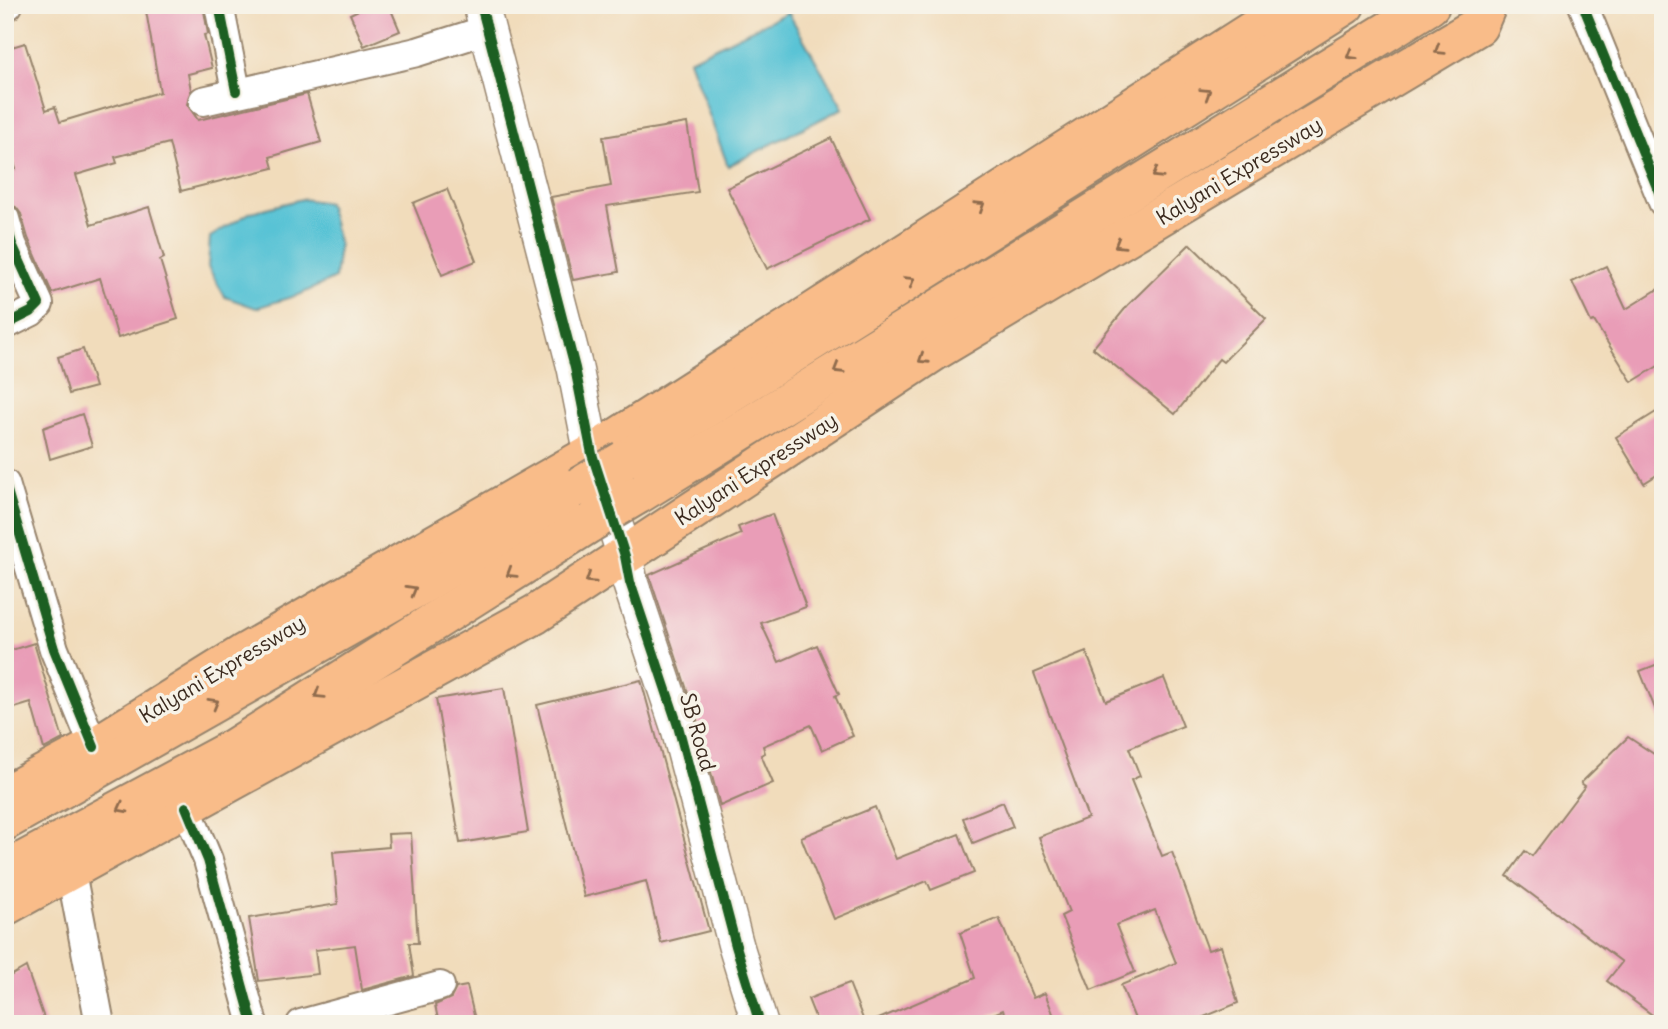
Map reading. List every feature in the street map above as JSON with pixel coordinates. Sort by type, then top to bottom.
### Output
[{"type":"highway","name":"Kalyani Expressway","points":[[5,795],[94,747],[243,654],[598,467],[1293,5]]},
{"type":"highway","points":[[5,821],[425,583],[598,467],[1345,5]]},
{"type":"highway","points":[[5,871],[234,748],[590,523],[1430,5]]},
{"type":"highway","name":"Kalyani Expressway","points":[[5,906],[536,614],[935,351],[1478,26],[1487,5]]},
{"type":"street","points":[[219,5],[236,91]]},
{"type":"street","points":[[1583,5],[1663,202]]},
{"type":"street","points":[[203,101],[236,91],[417,52],[483,18]]},
{"type":"street","name":"SB Road","points":[[483,18],[575,368],[598,467],[625,555],[629,582],[678,726],[736,946],[760,1024]]},
{"type":"street","points":[[5,219],[12,244],[38,303],[31,312],[5,325]]},
{"type":"street","points":[[5,484],[54,649],[94,747]]},
{"type":"street","points":[[186,807],[208,860],[253,1024]]},
{"type":"street","points":[[71,872],[100,1024]]},
{"type":"street","points":[[301,1024],[440,986]]},
{"type":"water","points":[[788,12],[843,108],[728,166],[689,60]]},
{"type":"water","points":[[302,199],[328,203],[339,246],[335,278],[301,294],[256,308],[225,297],[208,267],[210,237],[251,212]]},
{"type":"building","points":[[145,5],[203,5],[208,34],[204,35],[212,68],[188,74],[191,90],[187,104],[198,120],[307,94],[321,142],[270,157],[273,168],[181,191],[169,143],[115,157],[117,163],[76,175],[91,225],[149,207],[164,258],[160,260],[178,319],[118,338],[100,278],[52,293],[28,238],[21,214],[16,207],[5,203],[5,170],[16,169],[5,134],[5,49],[25,43],[46,110],[55,107],[60,122],[160,92]]},
{"type":"building","points":[[369,5],[389,5],[400,31],[364,46],[350,14]]},
{"type":"building","points":[[687,123],[698,192],[607,206],[619,272],[573,280],[551,197],[611,186],[603,137]]},
{"type":"building","points":[[831,138],[870,219],[767,269],[727,188]]},
{"type":"building","points":[[447,189],[476,261],[442,275],[413,203]]},
{"type":"building","points":[[1190,244],[1266,319],[1223,362],[1219,359],[1175,414],[1093,348],[1128,305]]},
{"type":"building","points":[[1606,266],[1626,309],[1663,286],[1663,363],[1632,382],[1594,321],[1591,322],[1572,282]]},
{"type":"building","points":[[83,349],[95,387],[69,394],[58,357]]},
{"type":"building","points":[[1656,412],[1663,423],[1663,471],[1644,483],[1616,437]]},
{"type":"building","points":[[82,414],[92,446],[50,459],[43,428]]},
{"type":"building","points":[[772,514],[806,607],[761,623],[779,662],[817,645],[839,694],[835,696],[853,736],[822,750],[811,725],[763,746],[765,753],[761,755],[773,783],[720,806],[697,720],[649,575],[741,534],[738,527]]},
{"type":"building","points":[[34,643],[63,739],[44,749],[31,703],[5,711],[5,652]]},
{"type":"building","points":[[1086,652],[1106,701],[1164,678],[1183,726],[1129,748],[1140,776],[1131,780],[1162,856],[1172,852],[1208,950],[1221,946],[1238,1003],[1187,1024],[1137,1024],[1121,985],[1176,963],[1155,910],[1116,925],[1135,972],[1091,990],[1061,916],[1069,912],[1039,837],[1088,818],[1034,673]]},
{"type":"building","points":[[1663,662],[1663,726],[1662,726],[1640,671]]},
{"type":"building","points":[[641,680],[709,931],[661,943],[646,881],[584,897],[537,705]]},
{"type":"building","points":[[504,688],[528,832],[460,843],[436,699]]},
{"type":"building","points":[[1628,737],[1663,760],[1663,1023],[1607,981],[1622,962],[1507,876],[1525,851],[1532,856],[1585,786],[1581,783]]},
{"type":"building","points":[[1003,802],[1013,827],[973,843],[963,818]]},
{"type":"building","points":[[875,807],[896,859],[959,834],[974,873],[931,890],[927,881],[834,919],[801,837]]},
{"type":"building","points":[[411,833],[418,943],[409,943],[414,976],[362,990],[355,945],[315,950],[318,974],[259,981],[249,918],[338,904],[333,852],[389,847],[388,834]]},
{"type":"building","points":[[999,918],[1033,998],[1045,993],[1057,1024],[1008,1024],[1003,1010],[968,1024],[867,1024],[975,978],[960,933]]},
{"type":"building","points":[[26,967],[46,1024],[5,1024],[5,979]]},
{"type":"building","points":[[849,983],[865,1024],[818,1024],[808,999]]},
{"type":"building","points":[[467,986],[476,1024],[439,1024],[435,1005],[451,998],[456,988]]},
{"type":"cycle path","points":[[219,5],[236,91]]},
{"type":"cycle path","points":[[481,5],[575,368],[592,454],[625,556],[630,582],[678,726],[736,946],[760,1024]]},
{"type":"cycle path","points":[[1583,5],[1663,202]]},
{"type":"cycle path","points":[[5,219],[12,244],[39,304],[31,312],[5,325]]},
{"type":"cycle path","points":[[5,484],[54,649],[94,747]]},
{"type":"cycle path","points":[[186,807],[208,860],[253,1024]]}]
